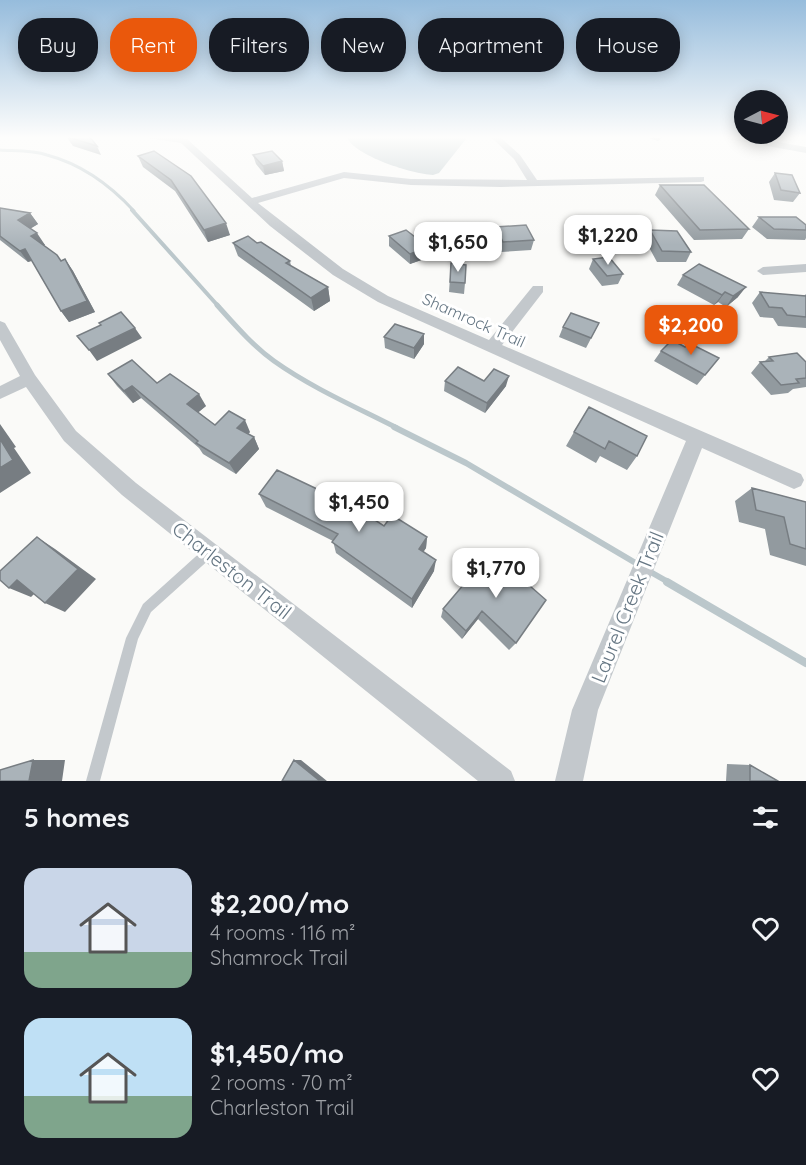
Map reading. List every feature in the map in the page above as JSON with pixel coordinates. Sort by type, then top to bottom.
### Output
[{"type":"street","name":"Shamrock Trail","points":[[221,172],[274,224],[338,272],[383,299],[794,480]]},
{"type":"street","points":[[527,172],[534,183]]},
{"type":"street","points":[[251,202],[344,175],[411,182],[534,183],[701,179]]},
{"type":"street","points":[[763,271],[806,268]]},
{"type":"street","points":[[492,347],[538,289]]},
{"type":"street","name":"Charleston Trail","points":[[0,326],[29,378],[70,436],[129,489],[501,781]]},
{"type":"street","points":[[0,393],[29,378]]},
{"type":"street","name":"Laurel Creek Trail","points":[[569,781],[585,710],[696,437]]},
{"type":"lane","points":[[93,781],[132,638],[147,608],[209,552]]},
{"type":"shaded area","points":[[418,172],[439,172],[433,175]]},
{"type":"building","points":[[161,172],[186,172],[191,176],[226,223],[204,230],[171,180]]},
{"type":"building","points":[[775,173],[792,175],[800,193],[781,190]]},
{"type":"building","points":[[660,185],[704,185],[749,229],[700,230]]},
{"type":"building","points":[[0,208],[30,213],[18,220],[37,233],[31,236],[57,255],[61,261],[65,259],[87,301],[61,311],[25,249],[20,251],[0,236]]},
{"type":"building","points":[[759,217],[796,217],[806,225],[806,230],[774,229]]},
{"type":"building","points":[[526,225],[534,240],[503,242],[496,227]]},
{"type":"building","points":[[406,230],[428,247],[410,254],[389,236]]},
{"type":"building","points":[[650,230],[677,231],[691,252],[662,251]]},
{"type":"building","points":[[248,236],[290,261],[286,263],[328,287],[311,298],[233,243]]},
{"type":"building","points":[[609,257],[623,274],[607,276],[593,259]]},
{"type":"building","points":[[451,263],[466,265],[465,283],[450,282]]},
{"type":"building","points":[[699,264],[746,287],[733,296],[725,292],[722,295],[683,275]]},
{"type":"building","points":[[760,292],[806,296],[806,317],[787,315],[782,308],[769,307]]},
{"type":"building","points":[[121,312],[135,328],[89,350],[77,336],[101,325],[99,323]]},
{"type":"building","points":[[571,313],[599,323],[591,338],[563,327]]},
{"type":"building","points":[[395,324],[424,334],[414,348],[384,337]]},
{"type":"building","points":[[672,340],[685,347],[689,343],[719,358],[705,375],[661,351]]},
{"type":"building","points":[[797,353],[806,362],[806,378],[796,379],[799,383],[781,385],[760,362],[773,361],[769,357]]},
{"type":"building","points":[[132,360],[157,383],[170,374],[199,394],[187,404],[215,425],[229,411],[245,420],[237,428],[254,437],[229,463],[196,443],[198,441],[132,386],[124,391],[108,374]]},
{"type":"building","points":[[458,367],[484,381],[494,369],[509,376],[487,403],[445,381]]},
{"type":"building","points":[[589,407],[647,436],[637,456],[609,441],[605,449],[574,432]]},
{"type":"building","points":[[0,439],[13,460],[0,468]]},
{"type":"building","points":[[277,470],[355,507],[384,526],[392,515],[427,537],[419,549],[436,560],[412,599],[332,542],[338,534],[259,494]]},
{"type":"building","points":[[752,488],[806,502],[806,549],[790,544],[784,517],[756,510]]},
{"type":"building","points":[[37,537],[78,569],[45,603],[17,580],[9,588],[0,580],[0,571]]},
{"type":"building","points":[[491,552],[546,600],[516,643],[482,611],[466,631],[443,609]]},
{"type":"building","points":[[33,760],[29,781],[0,781],[0,770]]},
{"type":"building","points":[[294,760],[320,781],[282,781]]},
{"type":"building","points":[[750,765],[778,781],[750,781]]},
{"type":"waterway","points":[[87,172],[115,193],[134,211]]},
{"type":"waterway","points":[[132,210],[219,307]]},
{"type":"waterway","points":[[217,305],[251,342],[274,361],[319,389],[397,428]]},
{"type":"waterway","points":[[394,427],[466,463],[639,565]]},
{"type":"waterway","points":[[647,570],[670,583]]},
{"type":"waterway","points":[[667,582],[806,663]]}]
